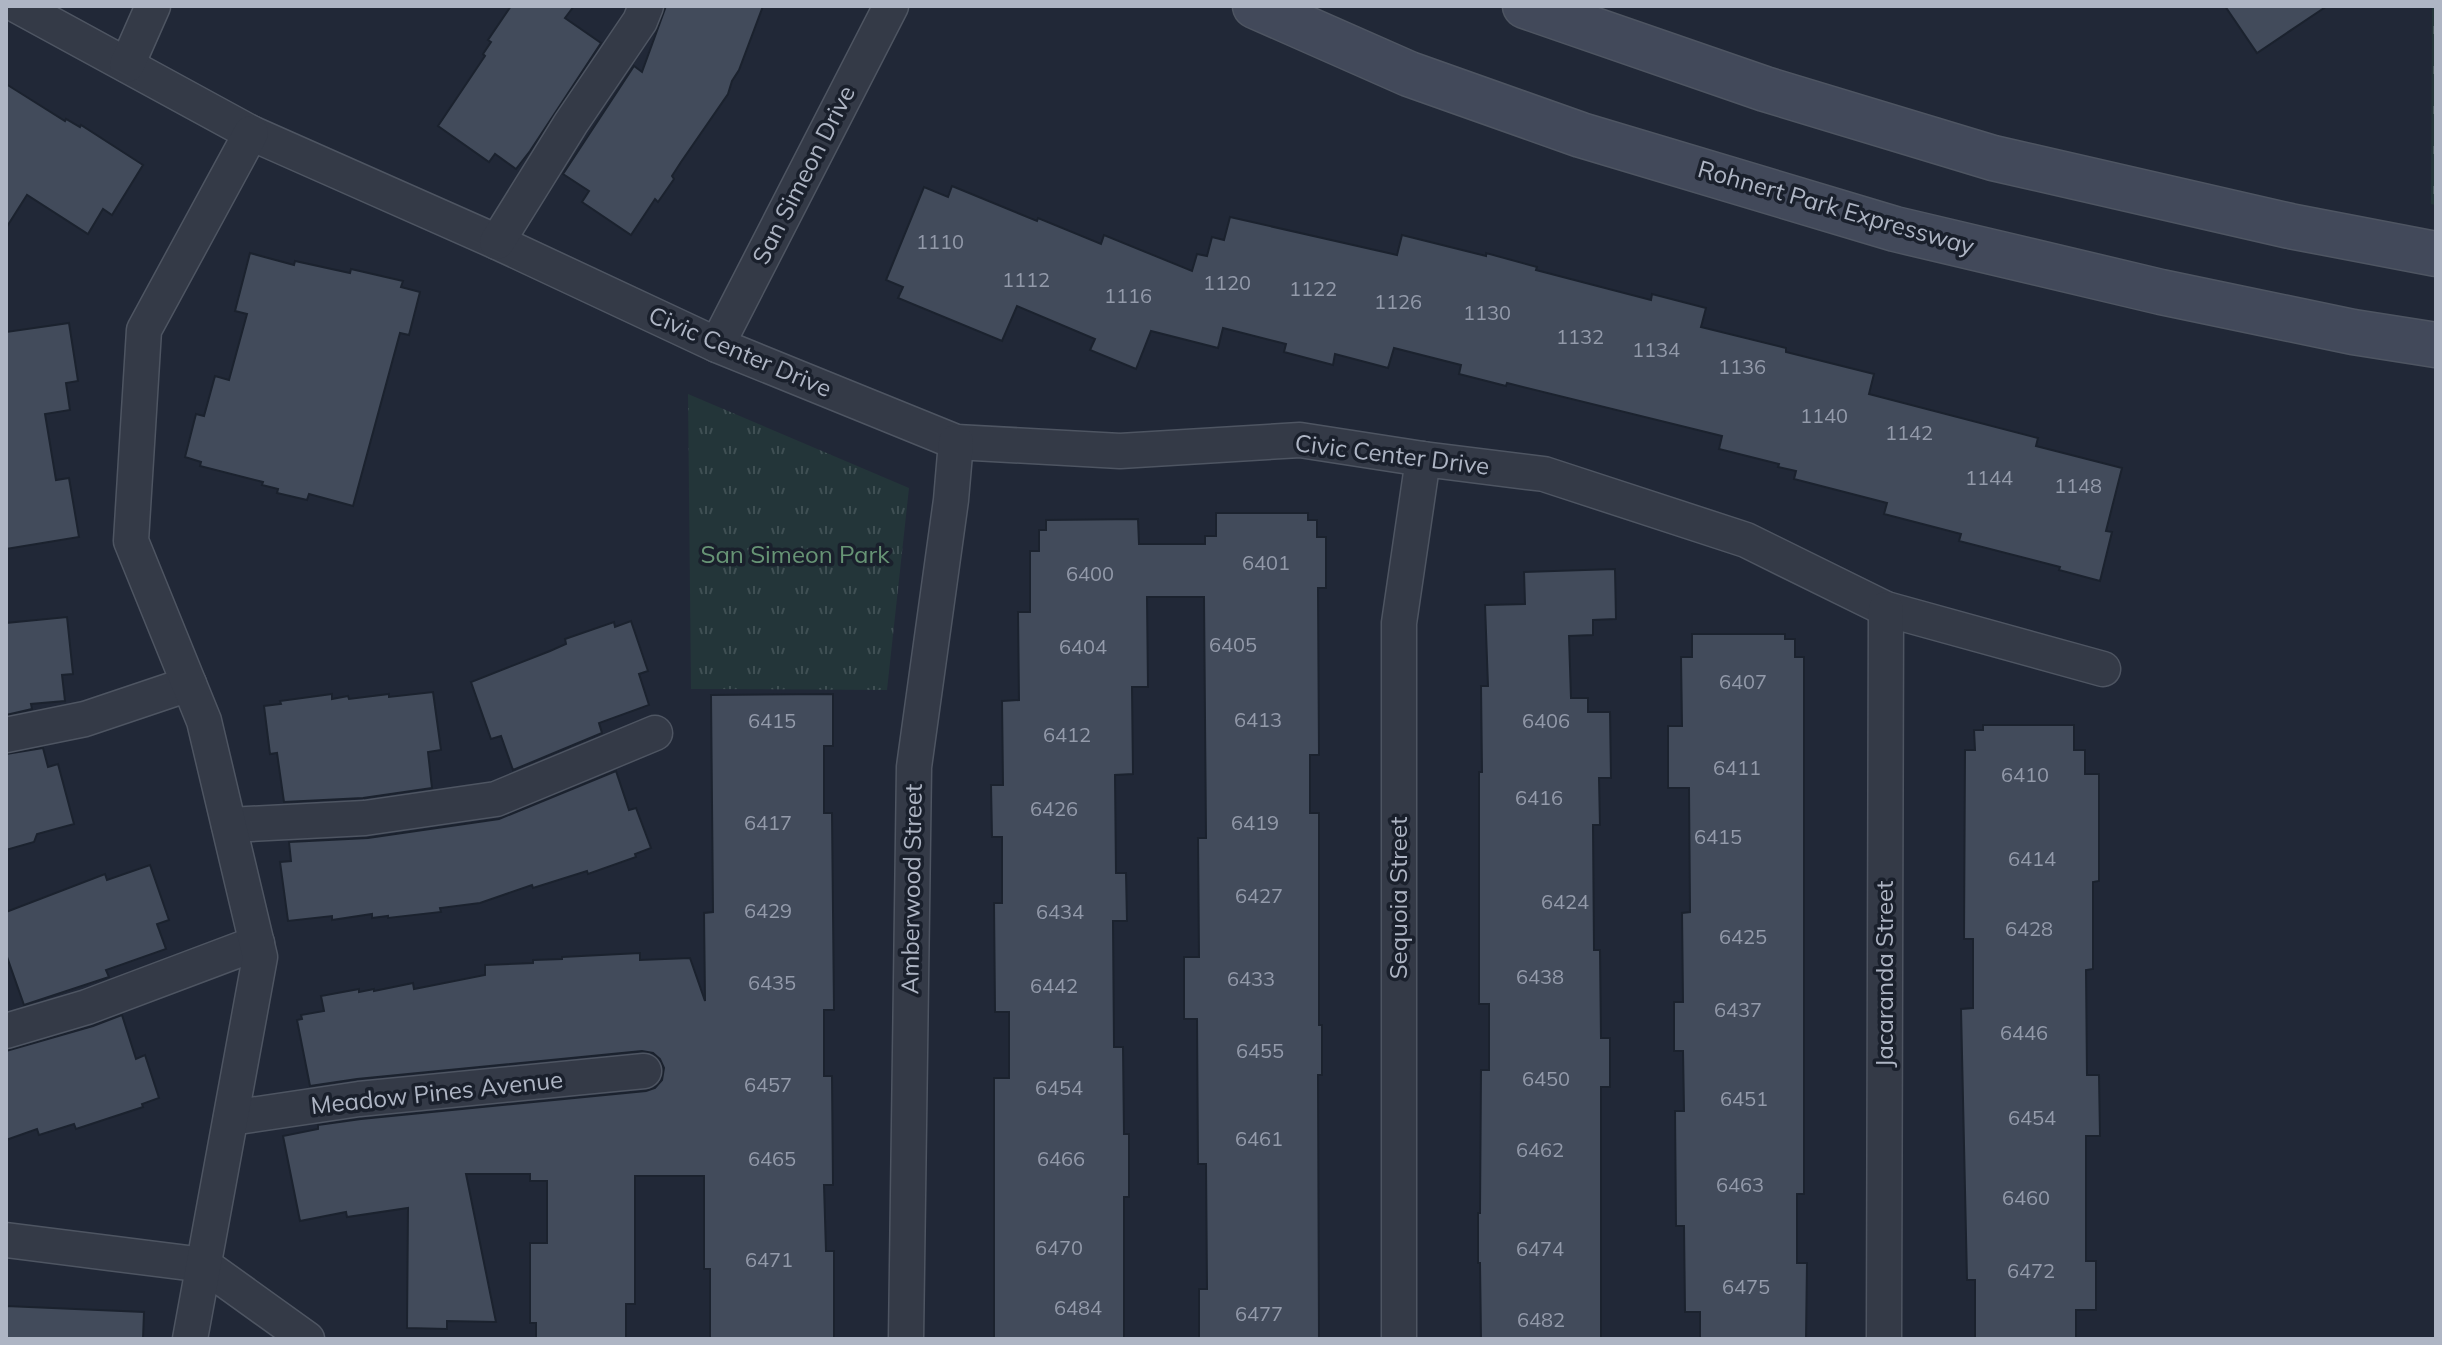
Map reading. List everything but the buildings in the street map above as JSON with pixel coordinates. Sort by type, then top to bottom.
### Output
[{"type":"main road","name":"Rohnert Park Expressway","points":[[1255,6],[1409,74],[1566,130],[1895,229],[2161,292],[2353,332],[2436,345]]},
{"type":"main road","points":[[1525,6],[1765,89],[1993,158],[2290,226],[2436,254]]},
{"type":"street","name":"Civic Center Drive","points":[[18,6],[251,133],[497,242],[717,345],[956,442],[1120,451],[1300,440],[1544,474],[1746,540],[1886,609],[2103,669]]},
{"type":"street","points":[[127,65],[153,6]]},
{"type":"street","points":[[497,242],[571,123],[640,21],[646,6]]},
{"type":"street","name":"San Simeon Drive","points":[[717,345],[891,6]]},
{"type":"street","points":[[190,1339],[260,957],[204,721],[131,541],[144,330],[251,133]]},
{"type":"street","name":"Amberwood Street","points":[[906,1339],[914,767],[951,500],[956,442]]},
{"type":"street","name":"Sequoia Street","points":[[1399,1339],[1399,623],[1423,459]]},
{"type":"street","name":"Jacaranda Street","points":[[1884,1339],[1886,609]]},
{"type":"street","points":[[6,735],[85,719],[189,684]]},
{"type":"street","points":[[229,825],[365,818],[496,799],[655,733]]},
{"type":"street","points":[[6,1031],[87,1007],[257,943]]},
{"type":"street","name":"Meadow Pines Avenue","points":[[231,1118],[359,1099],[644,1071]]},
{"type":"street","points":[[6,1240],[204,1265],[307,1339]]},
{"type":"green space","points":[[2432,6],[2436,6],[2436,205],[2431,204]]},
{"type":"green space","name":"San Simeon Park","points":[[688,394],[909,488],[887,690],[691,689]]}]
